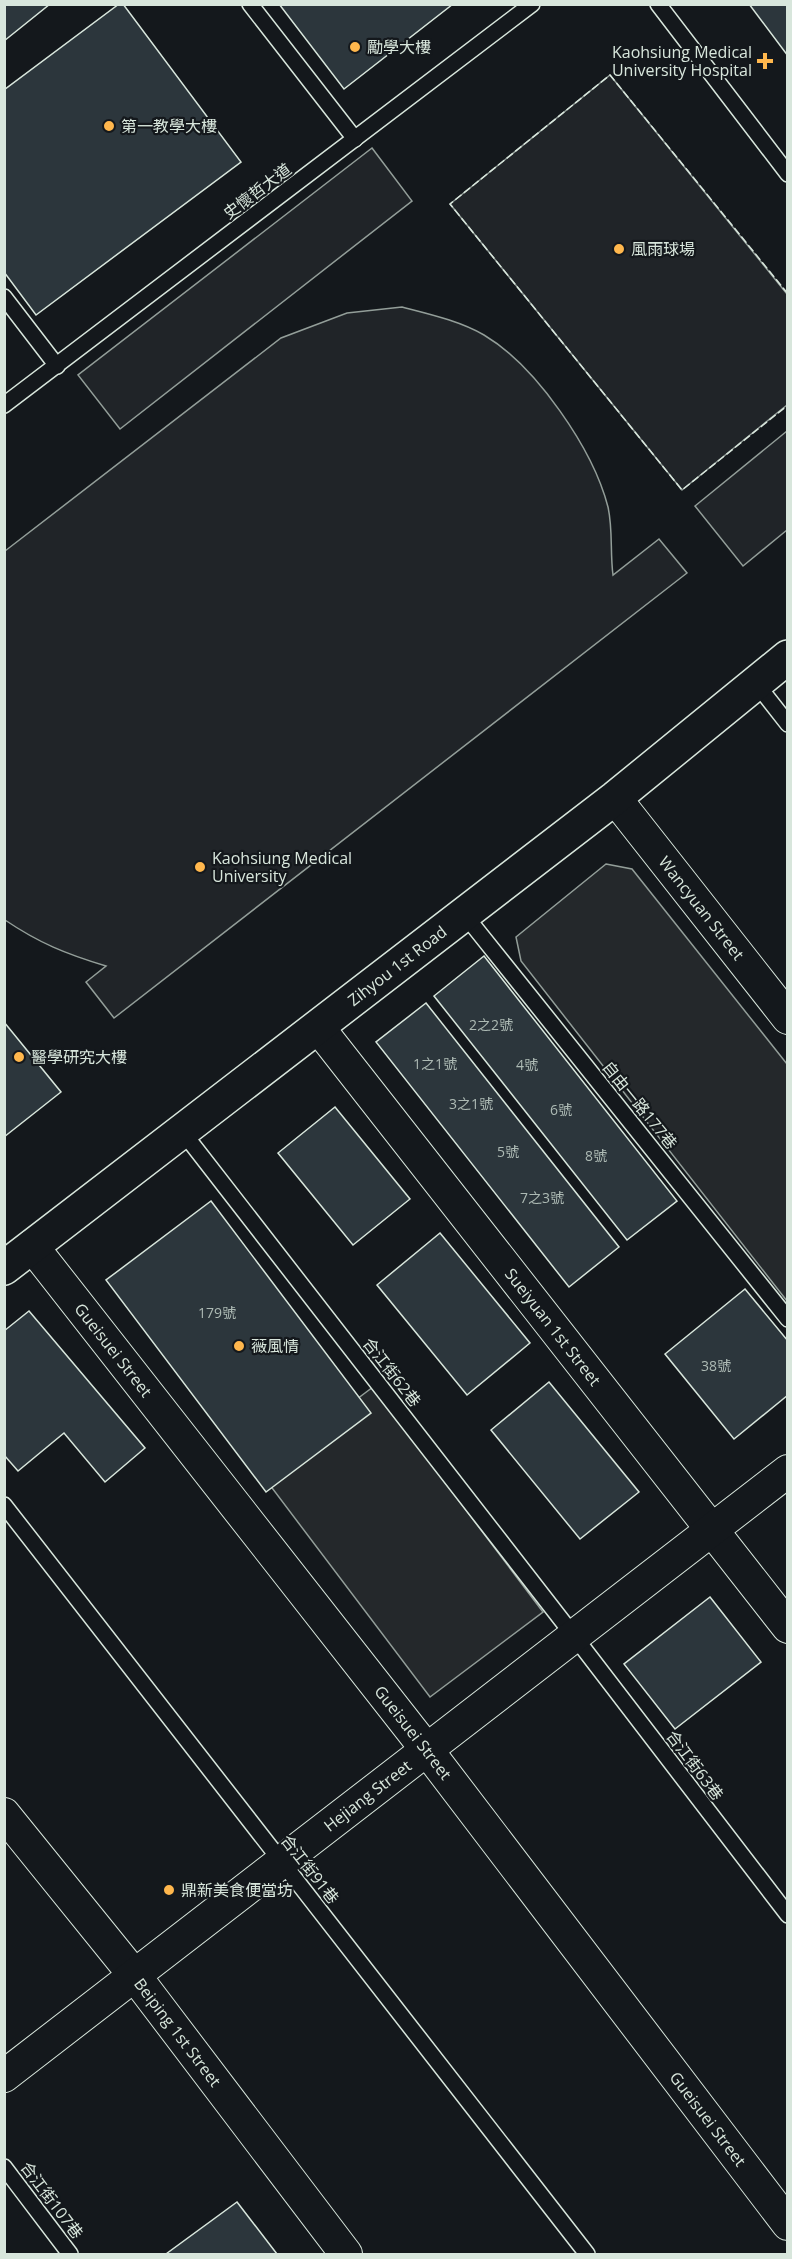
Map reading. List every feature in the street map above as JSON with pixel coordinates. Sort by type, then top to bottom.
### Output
[{"type":"street","name":"Zihyou 1st Road","points":[[4,1268],[615,798],[788,657]]},
{"type":"street","name":"Wancyuan Street","points":[[615,798],[788,1018]]},
{"type":"street","name":"Sueiyuan 1st Street","points":[[318,1026],[788,1627]]},
{"type":"street","name":"Gueisuei Street","points":[[32,1246],[427,1750],[788,2224]]},
{"type":"street","name":"Hejiang Street","points":[[4,2076],[788,1471]]},
{"type":"street","name":"Beiping 1st Street","points":[[7,1822],[135,1976],[346,2254]]},
{"type":"lane","points":[[250,4],[355,139]]},
{"type":"lane","name":"史懷哲大道","points":[[4,405],[532,4]]},
{"type":"lane","points":[[658,4],[788,174]]},
{"type":"lane","points":[[4,297],[57,366]]},
{"type":"lane","points":[[755,682],[788,724]]},
{"type":"lane","name":"自由一路177巷","points":[[464,914],[788,1319]]},
{"type":"lane","name":"合江街62巷","points":[[182,1131],[574,1636]]},
{"type":"lane","name":"合江街91巷","points":[[4,1505],[587,2254]]},
{"type":"lane","name":"合江街63巷","points":[[574,1636],[788,1915]]},
{"type":"lane","name":"合江街107巷","points":[[4,2167],[70,2254]]},
{"type":"shaded area","name":"風雨球場","points":[[610,75],[787,294],[787,405],[682,490],[450,204]]},
{"type":"shaded area","points":[[372,148],[412,201],[120,429],[78,375]]},
{"type":"shaded area","points":[[402,307],[455,322],[484,335],[504,349],[542,388],[576,435],[600,484],[610,515],[613,575],[659,539],[687,573],[114,1018],[86,982],[106,966],[53,947],[5,920],[5,551],[281,338],[347,313]]},
{"type":"shaded area","points":[[787,431],[787,530],[743,566],[695,506]]},
{"type":"shaded area","points":[[606,864],[632,869],[787,1064],[787,1301],[521,961],[516,937]]},
{"type":"shaded area","points":[[373,1387],[543,1612],[430,1697],[260,1472]]},
{"type":"building","points":[[4,4],[50,4],[4,41]]},
{"type":"building","name":"第一教學大樓","points":[[119,4],[123,4],[241,162],[36,315],[4,272],[4,90]]},
{"type":"building","name":"勵學大樓","points":[[279,4],[453,4],[344,89]]},
{"type":"building","points":[[749,4],[788,4],[788,56]]},
{"type":"building","points":[[484,956],[677,1201],[627,1240],[434,996]]},
{"type":"building","points":[[426,1003],[619,1247],[569,1287],[376,1042]]},
{"type":"building","name":"醫學研究大樓","points":[[4,1022],[61,1092],[4,1137]]},
{"type":"building","points":[[335,1107],[410,1199],[353,1245],[278,1153]]},
{"type":"building","name":"薇風情","points":[[211,1201],[371,1413],[266,1492],[106,1280]]},
{"type":"building","points":[[440,1233],[530,1343],[467,1395],[377,1285]]},
{"type":"building","points":[[745,1289],[788,1341],[788,1395],[734,1439],[665,1354]]},
{"type":"building","points":[[29,1311],[145,1448],[105,1482],[64,1433],[18,1471],[4,1455],[4,1331]]},
{"type":"building","points":[[549,1382],[639,1492],[580,1539],[491,1430]]},
{"type":"building","points":[[710,1597],[761,1662],[675,1729],[624,1664]]},
{"type":"building","points":[[237,2202],[277,2254],[166,2254]]},
{"type":"fence","points":[[788,294],[610,75],[450,204],[682,490],[788,405]]},
{"type":"place","name":"勵學大樓","points":[[355,47]]},
{"type":"place","name":"Kaohsiung Medical University Hospital","points":[[765,61]]},
{"type":"place","name":"第一教學大樓","points":[[109,126]]},
{"type":"place","name":"風雨球場","points":[[619,249]]},
{"type":"place","name":"Kaohsiung Medical University","points":[[200,867]]},
{"type":"place","name":"醫學研究大樓","points":[[19,1057]]},
{"type":"place","name":"薇風情","points":[[239,1346]]},
{"type":"place","name":"鼎新美食便當坊","points":[[169,1890]]}]
